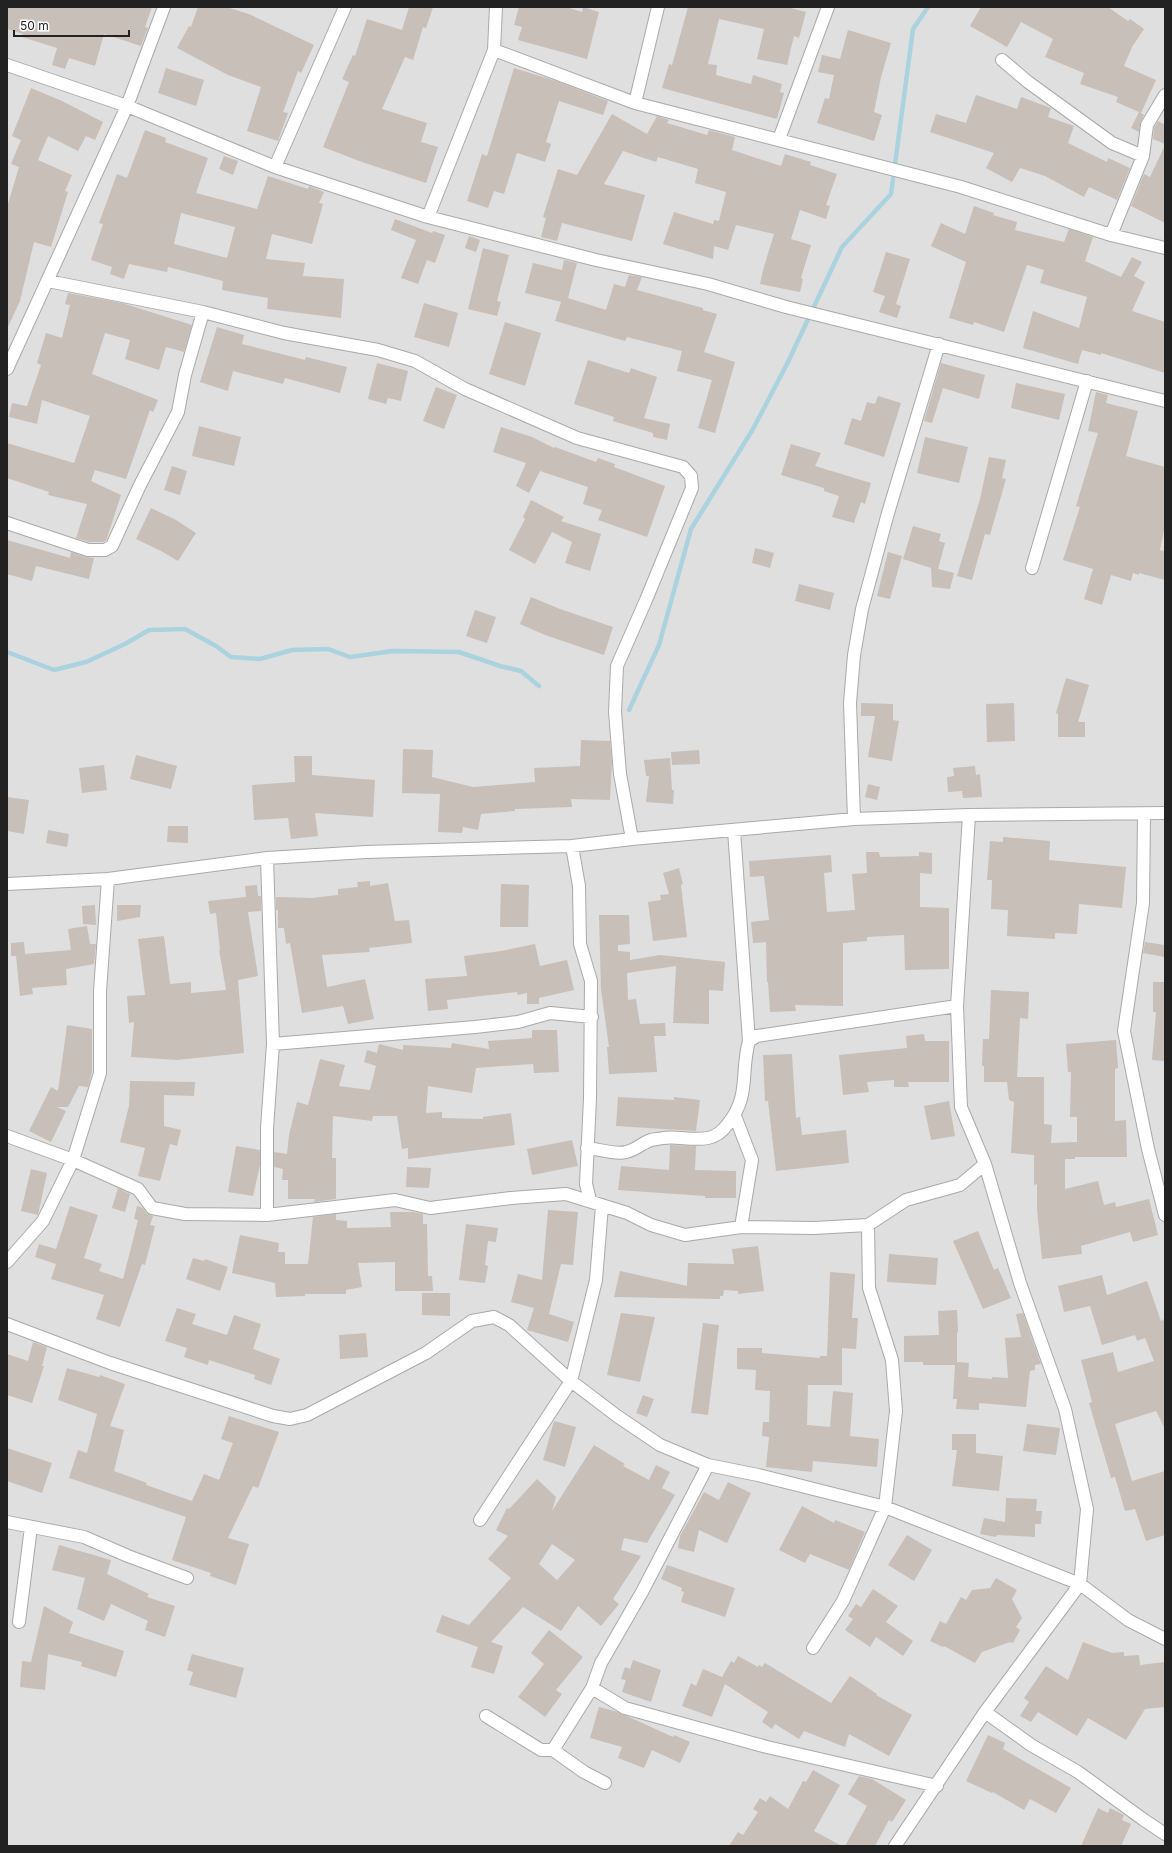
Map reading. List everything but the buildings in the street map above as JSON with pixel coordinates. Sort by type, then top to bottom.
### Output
[{"type":"street","points":[[7,369],[127,106],[164,7]]},
{"type":"street","points":[[275,167],[345,7]]},
{"type":"street","points":[[428,217],[494,50],[496,7]]},
{"type":"street","points":[[635,103],[658,7]]},
{"type":"street","points":[[779,139],[828,7]]},
{"type":"street","points":[[494,50],[635,103],[961,187],[1110,235],[1165,248]]},
{"type":"street","points":[[1002,60],[1028,82],[1112,143],[1143,156]]},
{"type":"street","points":[[7,65],[127,106],[275,167],[428,217],[596,260],[708,284],[786,307],[829,316],[1165,401]]},
{"type":"street","points":[[1110,235],[1143,156],[1146,125],[1165,95]]},
{"type":"street","points":[[48,281],[203,312],[284,332],[378,350],[415,361],[465,389],[577,438],[683,467],[691,476],[692,488],[646,600],[616,666],[615,712],[620,774],[632,839]]},
{"type":"street","points":[[7,523],[88,550],[105,550],[112,546],[140,485],[178,412],[185,375],[203,312]]},
{"type":"street","points":[[854,819],[850,703],[854,655],[862,609],[888,513],[939,344]]},
{"type":"street","points":[[1032,568],[1087,381]]},
{"type":"street","points":[[7,884],[108,878],[267,858],[366,852],[572,846],[632,839],[854,819],[969,815],[1165,813]]},
{"type":"street","points":[[1144,814],[1143,903],[1124,1032],[1148,1149],[1165,1215]]},
{"type":"street","points":[[895,1846],[937,1786],[985,1712],[1080,1584],[1087,1509],[1065,1409],[1020,1283],[985,1164],[961,1107],[957,1006],[969,815]]},
{"type":"street","points":[[587,1148],[625,1153],[636,1149],[650,1140],[671,1137],[696,1139],[709,1138],[720,1134],[735,1116],[745,1085],[745,1053],[749,1041],[734,830]]},
{"type":"street","points":[[572,846],[579,886],[580,944],[591,981],[592,1018],[586,1184],[590,1200]]},
{"type":"street","points":[[267,858],[273,1044],[267,1128],[267,1214]]},
{"type":"street","points":[[7,1262],[43,1221],[73,1160],[100,1073],[100,990],[108,878]]},
{"type":"street","points":[[749,1041],[757,1036],[957,1006]]},
{"type":"street","points":[[273,1044],[518,1022],[550,1012],[592,1018]]},
{"type":"street","points":[[735,1116],[752,1160],[742,1227]]},
{"type":"street","points":[[7,1136],[73,1160],[138,1189],[152,1208],[185,1214],[267,1214],[395,1200],[430,1208],[511,1198],[566,1194],[590,1200],[602,1206],[627,1213],[651,1225],[685,1236],[742,1227],[814,1228],[868,1224],[906,1200],[960,1185],[985,1164]]},
{"type":"street","points":[[566,1194],[586,1184]]},
{"type":"street","points":[[480,1520],[571,1381],[596,1280],[602,1206]]},
{"type":"street","points":[[813,1648],[843,1601],[885,1506],[896,1412],[892,1360],[877,1317],[869,1288],[868,1224]]},
{"type":"street","points":[[7,1324],[110,1363],[273,1416],[290,1419],[307,1415],[426,1353],[472,1321],[494,1317],[509,1325],[571,1381],[617,1416],[660,1445],[708,1465],[758,1475],[885,1506],[1080,1584],[1128,1620],[1165,1639]]},
{"type":"street","points":[[553,1750],[592,1688],[601,1663],[642,1592],[708,1465]]},
{"type":"street","points":[[7,1522],[84,1537],[128,1556],[187,1578]]},
{"type":"street","points":[[19,1622],[31,1527]]},
{"type":"street","points":[[592,1688],[625,1708],[767,1747],[937,1786]]},
{"type":"street","points":[[985,1712],[1031,1745],[1078,1772],[1165,1834]]},
{"type":"street","points":[[486,1716],[540,1750],[553,1750],[584,1772],[605,1783]]},
{"type":"shaded area","points":[[7,7],[1165,7],[1165,1846],[7,1846]]},
{"type":"waterway","points":[[629,710],[659,645],[691,529],[753,429],[788,362],[842,247],[891,194],[913,29],[928,7]]},
{"type":"waterway","points":[[7,652],[54,670],[86,662],[125,644],[149,630],[185,629],[216,646],[231,657],[260,659],[292,650],[328,649],[350,657],[393,651],[459,652],[500,666],[521,671],[539,686]]}]
